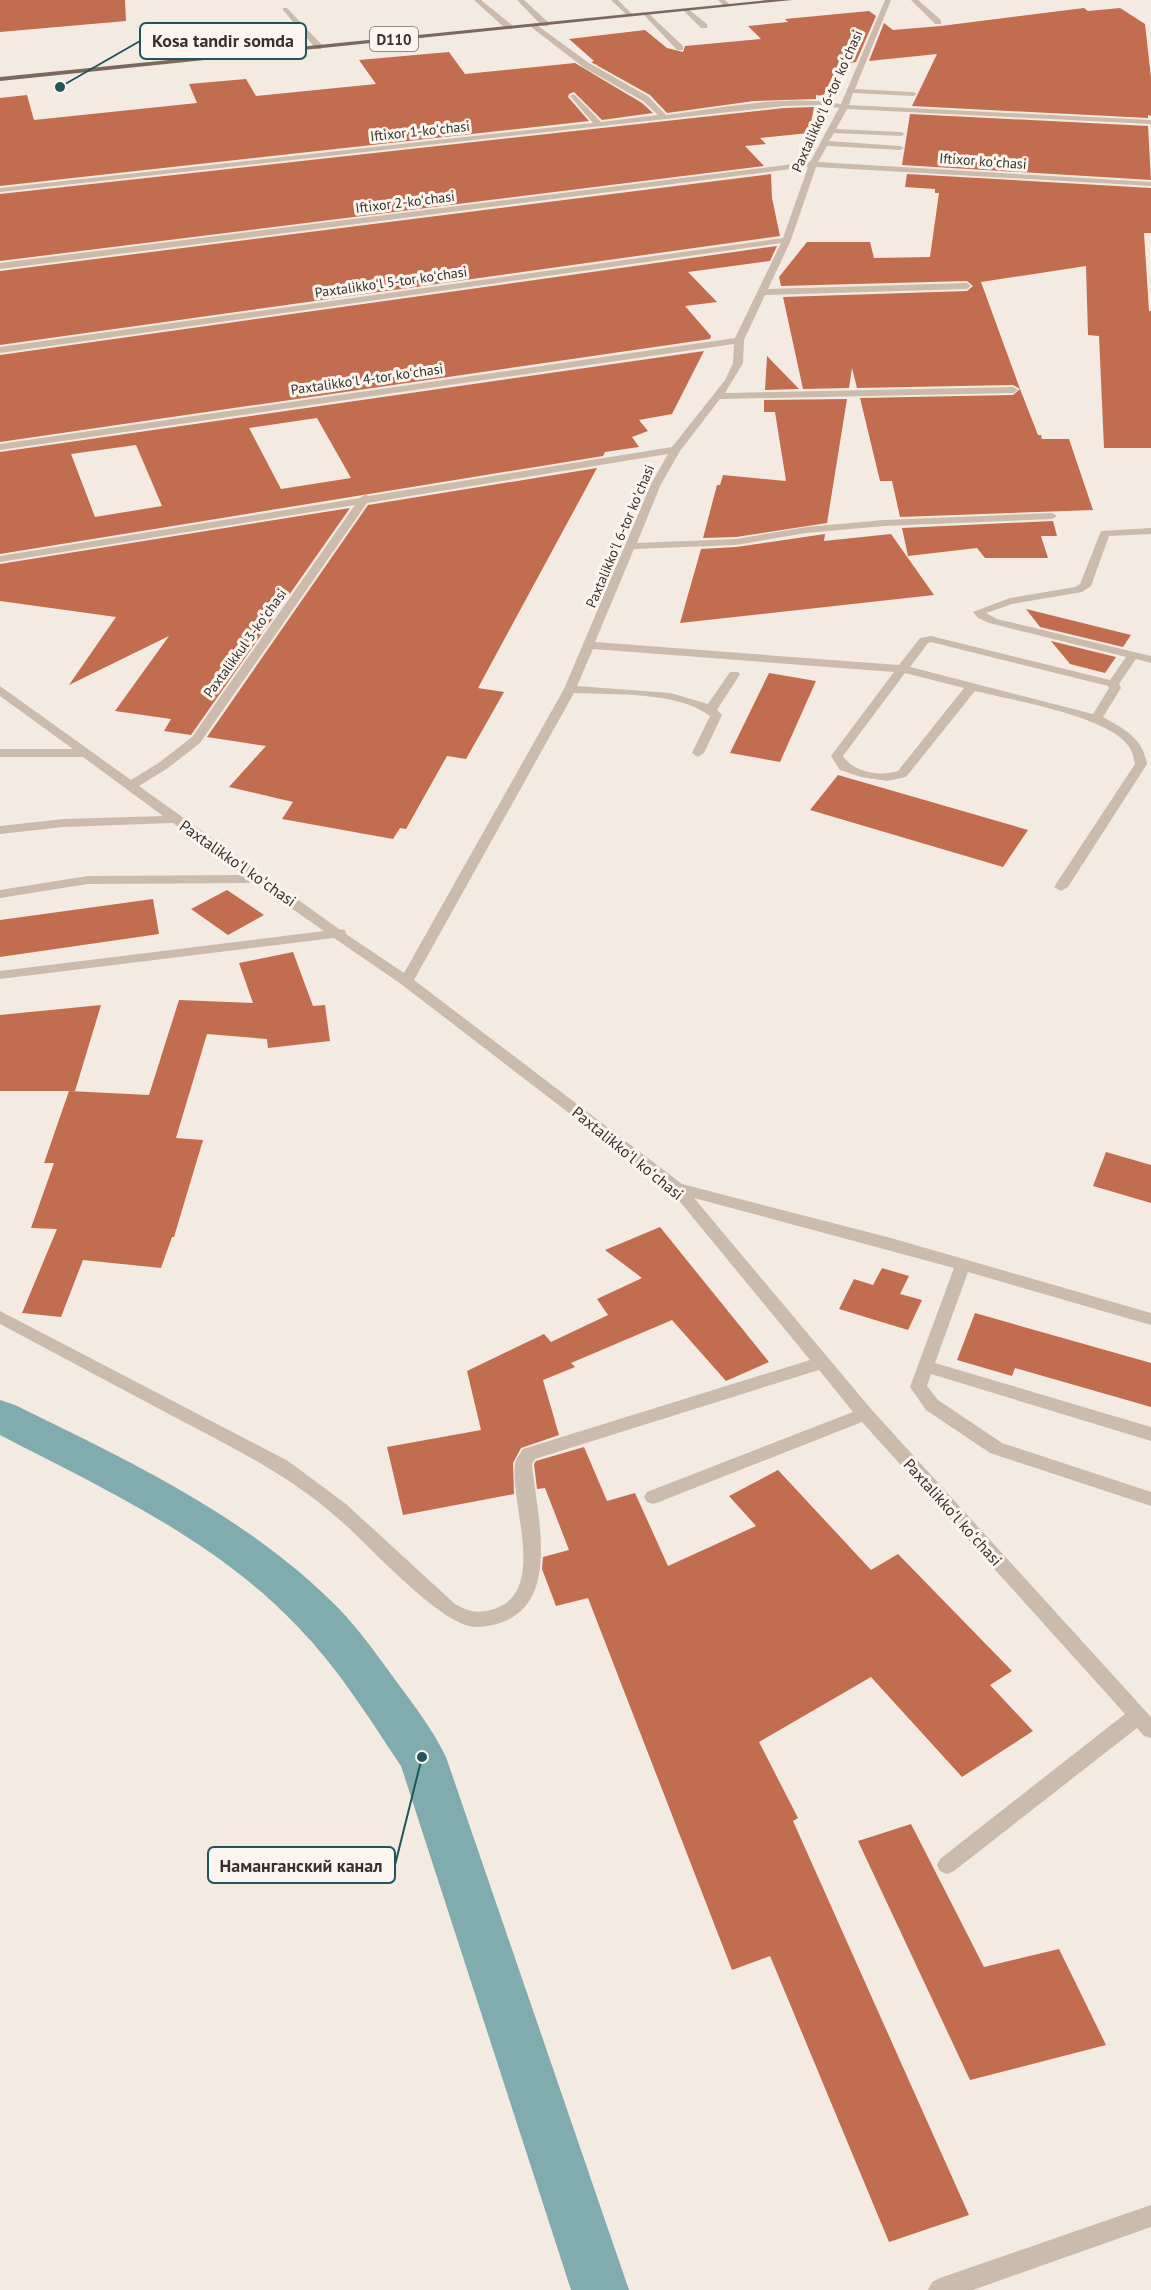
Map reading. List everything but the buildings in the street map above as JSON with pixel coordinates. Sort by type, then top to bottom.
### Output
[{"type":"main road","name":"D110","points":[[0,80],[686,10],[724,3],[789,0]]},
{"type":"street","points":[[477,0],[508,27]]},
{"type":"street","points":[[520,0],[545,24]]},
{"type":"street","points":[[614,0],[630,15]]},
{"type":"street","name":"Paxtalikkoʻl 6-tor koʻchasi","points":[[406,981],[570,689],[632,546],[656,484],[675,450],[729,381],[738,363],[739,340],[787,240],[813,164],[844,107],[888,0]]},
{"type":"street","points":[[914,0],[939,22]]},
{"type":"street","points":[[285,9],[319,47]]},
{"type":"street","points":[[686,10],[704,26]]},
{"type":"street","points":[[646,14],[680,48]]},
{"type":"street","points":[[534,25],[586,65],[646,99],[664,117]]},
{"type":"street","points":[[850,91],[913,94]]},
{"type":"street","points":[[574,96],[598,124]]},
{"type":"street","name":"Iftixor 1-koʻchasi","points":[[0,190],[802,103],[822,103],[844,107]]},
{"type":"street","points":[[844,107],[1151,122]]},
{"type":"street","points":[[831,130],[901,134]]},
{"type":"street","points":[[824,143],[900,148]]},
{"type":"street","name":"Iftixor koʻchasi","points":[[813,164],[1151,184]]},
{"type":"street","name":"Iftixor 2-koʻchasi","points":[[0,266],[813,164]]},
{"type":"street","name":"Paxtalikkoʻl 5-tor koʻchasi","points":[[0,350],[787,240]]},
{"type":"street","points":[[762,292],[967,286]]},
{"type":"street","name":"Paxtalikkoʻl 4-tor koʻchasi","points":[[0,447],[739,340]]},
{"type":"street","points":[[716,396],[1013,390]]},
{"type":"street","points":[[0,559],[365,498],[675,450]]},
{"type":"street","name":"Paxtalikkul 3-koʻchasi","points":[[130,786],[164,765],[196,740],[365,498]]},
{"type":"street","points":[[632,546],[736,542],[806,531],[884,523],[1052,516]]},
{"type":"street","points":[[1151,531],[1105,533],[1085,585],[1078,590],[1010,601],[979,612],[993,621],[1151,660]]},
{"type":"street","points":[[972,686],[902,774],[892,778],[874,777],[844,767],[837,756],[924,640],[931,639],[1113,684]]},
{"type":"street","points":[[590,645],[904,669],[1096,718],[1127,736],[1139,751],[1141,764],[1061,887]]},
{"type":"street","points":[[1096,718],[1115,688],[1113,684],[1134,655]]},
{"type":"street","points":[[711,709],[734,674]]},
{"type":"street","points":[[570,689],[684,699],[711,709],[716,715],[698,753]]},
{"type":"street","name":"Paxtalikkoʻl koʻchasi","points":[[0,690],[258,879],[340,933],[406,981],[676,1188],[865,1414],[1136,1717],[1151,1730]]},
{"type":"street","points":[[0,753],[86,753]]},
{"type":"street","points":[[0,830],[64,822],[176,819]]},
{"type":"street","points":[[0,894],[88,880],[258,879]]},
{"type":"street","points":[[0,975],[340,933]]},
{"type":"street","points":[[676,1188],[963,1265],[1151,1319]]},
{"type":"street","points":[[963,1265],[918,1387],[932,1405],[996,1448],[1151,1499]]},
{"type":"street","points":[[0,1317],[282,1466],[340,1509],[449,1608],[462,1617],[476,1622],[507,1613],[521,1601],[529,1586],[530,1552],[524,1464],[530,1454],[823,1362]]},
{"type":"street","points":[[926,1366],[1151,1434]]},
{"type":"street","points":[[653,1497],[865,1414]]},
{"type":"street","points":[[947,1865],[1136,1717]]},
{"type":"street","points":[[940,2290],[1151,2216]]},
{"type":"waterway","points":[[0,1416],[124,1479],[203,1525],[241,1551],[277,1579],[312,1611],[342,1645],[383,1700],[422,1757],[600,2290]]},
{"type":"place","name":"Kosa tandir somda","points":[[60,87]]},
{"type":"place","name":"Наманганский канал","points":[[422,1757]]}]
